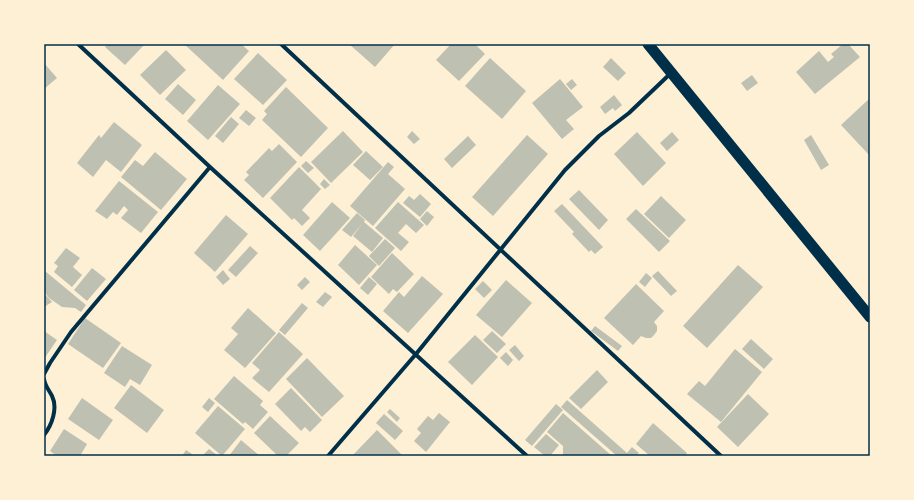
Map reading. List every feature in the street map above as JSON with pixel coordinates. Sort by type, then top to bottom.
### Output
[{"type":"highway","points":[[648,44],[870,317]]},
{"type":"street","points":[[78,44],[210,167],[527,456]]},
{"type":"street","points":[[281,44],[500,251],[721,456]]},
{"type":"street","points":[[328,456],[416,354],[565,170],[599,136],[629,114],[671,73]]},
{"type":"street","points":[[44,374],[71,332],[210,167]]},
{"type":"street","points":[[44,379],[45,385],[53,397],[55,412],[47,432],[44,435]]},
{"type":"building","points":[[108,44],[144,45],[125,65],[105,47]]},
{"type":"building","points":[[184,44],[241,44],[249,51],[223,80]]},
{"type":"building","points":[[349,44],[395,44],[375,67]]},
{"type":"building","points":[[451,44],[475,44],[485,54],[459,81],[436,60]]},
{"type":"building","points":[[843,44],[848,44],[860,57],[815,94],[796,72],[819,51],[828,62],[834,57],[831,54]]},
{"type":"building","points":[[166,50],[186,70],[160,95],[140,75]]},
{"type":"building","points":[[258,53],[287,80],[263,105],[234,79]]},
{"type":"building","points":[[490,58],[526,91],[502,119],[465,86]]},
{"type":"building","points":[[611,58],[626,73],[618,81],[603,67]]},
{"type":"building","points":[[44,63],[57,78],[44,89]]},
{"type":"building","points":[[752,75],[758,83],[747,91],[741,83]]},
{"type":"building","points":[[560,79],[583,107],[566,120],[574,129],[562,139],[532,103]]},
{"type":"building","points":[[572,79],[577,85],[571,90],[566,84]]},
{"type":"building","points":[[178,84],[196,100],[183,115],[165,99]]},
{"type":"building","points":[[218,85],[240,104],[208,140],[187,121]]},
{"type":"building","points":[[286,87],[328,128],[301,157],[262,120],[267,114],[264,111]]},
{"type":"building","points":[[614,95],[622,105],[615,111],[613,108],[605,114],[600,107]]},
{"type":"building","points":[[870,98],[870,156],[841,125]]},
{"type":"building","points":[[246,110],[256,118],[249,126],[239,118]]},
{"type":"building","points":[[231,117],[239,124],[223,143],[215,136]]},
{"type":"building","points":[[114,122],[142,145],[121,172],[106,160],[93,177],[77,163],[99,135],[101,138]]},
{"type":"building","points":[[343,131],[363,152],[331,183],[311,162]]},
{"type":"building","points":[[412,131],[420,139],[414,144],[407,137]]},
{"type":"building","points":[[637,132],[666,163],[643,186],[614,154]]},
{"type":"building","points":[[672,132],[679,140],[667,151],[660,143]]},
{"type":"building","points":[[527,135],[548,154],[493,216],[472,197]]},
{"type":"building","points":[[811,135],[829,165],[821,170],[804,140]]},
{"type":"building","points":[[468,136],[476,145],[452,168],[444,159]]},
{"type":"building","points":[[279,144],[297,162],[263,198],[244,180],[249,175],[246,172],[269,148],[272,151]]},
{"type":"building","points":[[366,151],[383,167],[370,180],[353,165]]},
{"type":"building","points":[[155,152],[187,179],[161,210],[121,177],[135,160],[143,166]]},
{"type":"building","points":[[306,161],[314,168],[308,173],[301,166]]},
{"type":"building","points":[[388,162],[394,167],[388,174],[405,189],[373,226],[350,206]]},
{"type":"building","points":[[299,167],[321,189],[302,210],[310,218],[302,226],[294,218],[292,220],[270,198]]},
{"type":"building","points":[[324,179],[330,185],[325,189],[320,184]]},
{"type":"building","points":[[119,181],[158,212],[141,233],[121,218],[128,210],[124,206],[117,215],[113,212],[107,219],[95,211]]},
{"type":"building","points":[[579,190],[608,220],[599,230],[569,199]]},
{"type":"building","points":[[420,194],[431,204],[420,217],[403,203],[409,196],[414,200]]},
{"type":"building","points":[[661,196],[686,220],[669,238],[644,214]]},
{"type":"building","points":[[332,202],[350,218],[320,251],[303,235]]},
{"type":"building","points":[[398,202],[424,225],[416,233],[406,224],[398,233],[409,242],[401,251],[375,228]]},
{"type":"building","points":[[562,204],[603,247],[595,254],[591,250],[589,252],[572,234],[574,232],[554,211]]},
{"type":"building","points":[[636,209],[670,241],[659,252],[626,219]]},
{"type":"building","points":[[427,211],[434,217],[427,226],[420,219]]},
{"type":"building","points":[[357,213],[365,220],[364,222],[383,238],[372,252],[353,236],[362,224],[351,237],[342,230]]},
{"type":"building","points":[[226,215],[248,234],[215,272],[194,253]]},
{"type":"building","points":[[385,239],[395,248],[379,266],[369,256]]},
{"type":"building","points":[[355,245],[377,265],[359,285],[338,265]]},
{"type":"building","points":[[250,246],[258,253],[236,277],[228,270]]},
{"type":"building","points":[[66,248],[80,258],[73,267],[82,275],[72,287],[54,272],[58,266],[54,263]]},
{"type":"building","points":[[392,253],[414,274],[397,292],[393,289],[389,294],[371,277]]},
{"type":"building","points":[[738,265],[763,287],[707,348],[683,326]]},
{"type":"building","points":[[92,268],[106,279],[87,301],[74,290]]},
{"type":"building","points":[[223,270],[230,279],[223,285],[216,277]]},
{"type":"building","points":[[45,271],[86,305],[81,312],[75,308],[62,307],[49,298],[44,291]]},
{"type":"building","points":[[658,271],[677,291],[671,296],[652,276]]},
{"type":"building","points":[[646,273],[652,278],[645,287],[639,282]]},
{"type":"building","points":[[422,276],[443,294],[408,333],[383,311],[399,292],[404,297]]},
{"type":"building","points":[[305,277],[310,282],[302,290],[297,285]]},
{"type":"building","points":[[369,277],[377,284],[368,295],[360,288]]},
{"type":"building","points":[[506,280],[532,303],[502,337],[476,315]]},
{"type":"building","points":[[483,281],[492,290],[484,298],[475,289]]},
{"type":"building","points":[[636,284],[664,311],[654,322],[657,326],[657,331],[654,335],[651,338],[641,336],[633,345],[604,318]]},
{"type":"building","points":[[325,292],[332,297],[323,307],[316,302]]},
{"type":"building","points":[[44,293],[52,302],[44,307]]},
{"type":"building","points":[[302,303],[308,308],[285,335],[279,330]]},
{"type":"building","points":[[248,308],[276,333],[245,368],[224,350],[238,334],[231,328]]},
{"type":"building","points":[[85,318],[121,343],[103,368],[68,344]]},
{"type":"building","points":[[595,326],[622,346],[618,351],[591,331]]},
{"type":"building","points":[[44,331],[57,340],[44,359]]},
{"type":"building","points":[[492,331],[506,344],[497,353],[483,340]]},
{"type":"building","points":[[279,332],[303,354],[269,392],[252,378],[260,370],[252,363]]},
{"type":"building","points":[[475,335],[498,357],[472,385],[448,362]]},
{"type":"building","points":[[751,339],[773,359],[764,369],[742,349]]},
{"type":"building","points":[[515,345],[524,356],[519,361],[509,350]]},
{"type":"building","points":[[122,346],[152,365],[140,385],[130,379],[125,387],[104,373]]},
{"type":"building","points":[[735,349],[762,372],[721,422],[687,394],[699,381],[705,386]]},
{"type":"building","points":[[506,352],[513,360],[508,366],[500,358]]},
{"type":"building","points":[[307,358],[344,396],[322,417],[286,379]]},
{"type":"building","points":[[597,370],[608,382],[581,409],[569,398]]},
{"type":"building","points":[[234,376],[263,401],[260,405],[268,412],[253,429],[245,422],[243,424],[214,399]]},
{"type":"building","points":[[131,385],[164,410],[147,433],[114,408]]},
{"type":"building","points":[[291,388],[322,420],[310,432],[305,427],[301,431],[275,404]]},
{"type":"building","points":[[748,394],[769,414],[738,447],[717,427]]},
{"type":"building","points":[[82,398],[113,420],[99,440],[68,419]]},
{"type":"building","points":[[209,398],[215,403],[208,412],[202,407]]},
{"type":"building","points":[[567,400],[627,453],[632,447],[639,453],[636,456],[617,456],[561,407]]},
{"type":"building","points":[[556,404],[563,410],[532,446],[525,440]]},
{"type":"building","points":[[218,406],[245,429],[222,456],[195,433]]},
{"type":"building","points":[[390,409],[400,418],[397,422],[387,412]]},
{"type":"building","points":[[439,413],[450,422],[426,452],[414,441],[421,433],[417,429],[428,416],[433,420]]},
{"type":"building","points":[[563,413],[612,456],[563,456],[563,446],[547,432]]},
{"type":"building","points":[[384,414],[403,431],[395,440],[376,423]]},
{"type":"building","points":[[270,416],[299,443],[286,456],[278,456],[254,433]]},
{"type":"building","points":[[653,423],[687,453],[685,456],[650,456],[636,444]]},
{"type":"building","points":[[64,429],[87,444],[80,456],[57,456],[50,451]]},
{"type":"building","points":[[377,430],[403,456],[352,456]]},
{"type":"building","points":[[546,434],[559,445],[550,456],[545,456],[534,447]]},
{"type":"building","points":[[241,440],[260,456],[229,456]]},
{"type":"building","points":[[209,449],[218,456],[202,456]]},
{"type":"building","points":[[186,450],[192,454],[191,456],[182,456]]}]
